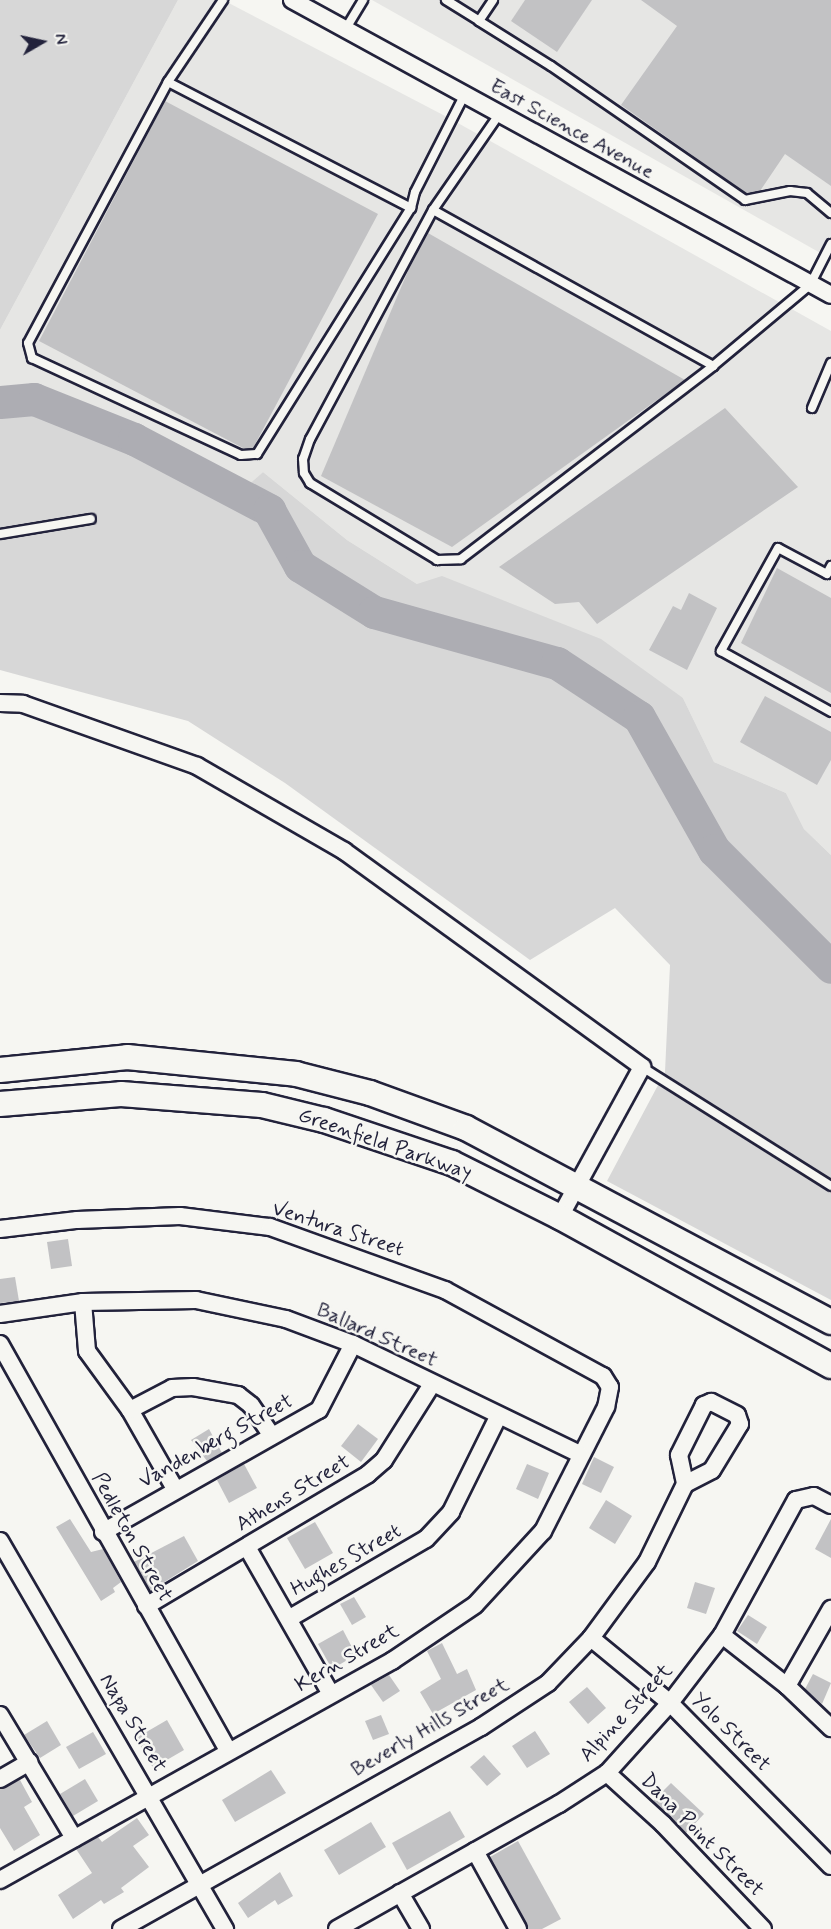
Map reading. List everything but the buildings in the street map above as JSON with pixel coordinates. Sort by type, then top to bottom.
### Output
[{"type":"main road","name":"Greenfield Parkway","points":[[0,1070],[127,1056],[296,1074],[370,1093],[465,1128],[831,1322]]},
{"type":"main road","name":"Greenfield Parkway","points":[[0,1104],[121,1094],[262,1105],[324,1120],[452,1163],[560,1217],[831,1366]]},
{"type":"street","name":"East Science Avenue","points":[[292,0],[465,94],[498,116],[831,295]]},
{"type":"street","points":[[0,703],[23,704],[198,766],[344,852],[642,1067],[560,1217]]},
{"type":"street","name":"Ventura Street","points":[[0,1229],[77,1220],[180,1216],[270,1227],[445,1290],[603,1376]]},
{"type":"street","name":"Ballard Street","points":[[0,1314],[83,1302],[196,1300],[286,1320],[353,1344],[498,1418],[580,1454]]},
{"type":"street","points":[[83,1302],[87,1351],[130,1410],[175,1489]]},
{"type":"street","name":"Pedleton Street","points":[[0,1344],[103,1532],[228,1751]]},
{"type":"street","name":"Vandenberg Street","points":[[103,1532],[175,1489],[319,1410],[353,1344]]},
{"type":"street","name":"Kern Street","points":[[0,1880],[392,1661],[475,1605],[543,1531],[580,1454],[606,1407],[610,1388],[603,1376]]},
{"type":"street","name":"Athens Street","points":[[146,1606],[368,1474],[384,1460],[432,1384]]},
{"type":"street","points":[[130,1410],[172,1388],[227,1393],[251,1405],[271,1435]]},
{"type":"street","points":[[711,1402],[737,1415],[740,1424],[712,1470],[685,1484],[679,1455],[704,1405],[711,1402]]},
{"type":"street","name":"Hughes Street","points":[[290,1618],[426,1539],[451,1512],[498,1418]]},
{"type":"street","name":"Beverly Hills Street","points":[[121,1929],[481,1727],[548,1683],[591,1638],[647,1562],[685,1484]]},
{"type":"street","name":"Alpine Street","points":[[337,1929],[607,1773],[670,1702],[722,1635],[796,1500],[814,1496],[831,1505]]},
{"type":"street","name":"Napa Street","points":[[0,1541],[151,1797],[225,1929]]},
{"type":"street","points":[[247,1547],[290,1618],[331,1694]]},
{"type":"street","points":[[787,1686],[831,1609]]},
{"type":"street","points":[[722,1635],[787,1686],[831,1728]]},
{"type":"street","name":"Yolo Street","points":[[591,1638],[670,1702],[831,1866]]},
{"type":"street","points":[[0,1715],[74,1838]]},
{"type":"street","points":[[0,1779],[30,1762]]},
{"type":"street","name":"Dana Point Street","points":[[607,1773],[663,1824],[763,1929]]},
{"type":"street","points":[[475,1851],[518,1929]]},
{"type":"street","points":[[399,1893],[421,1929]]},
{"type":"lane","points":[[224,0],[168,82],[28,343],[32,358],[241,455],[257,454],[411,208],[415,192],[465,94]]},
{"type":"lane","points":[[344,30],[363,0]]},
{"type":"lane","points":[[446,0],[551,66],[745,200],[790,190],[807,193],[831,213]]},
{"type":"lane","points":[[479,21],[493,0]]},
{"type":"lane","points":[[168,82],[411,208]]},
{"type":"lane","points":[[498,116],[433,210],[310,439],[303,459],[304,473],[310,483],[437,560],[461,559],[713,366],[810,285],[831,244]]},
{"type":"lane","points":[[433,210],[713,366]]},
{"type":"lane","points":[[812,408],[831,363]]},
{"type":"lane","points":[[0,534],[91,519]]},
{"type":"lane","points":[[831,566],[827,574],[778,548],[721,651],[831,712]]},
{"type":"lane","points":[[642,1067],[831,1186]]},
{"type":"shaded area","points":[[0,0],[178,0],[0,330]]},
{"type":"shaded area","points":[[178,0],[223,0],[447,117],[831,331],[831,855],[804,829],[786,793],[714,762],[683,698],[417,584],[347,540],[263,472],[239,494],[134,439],[34,399],[0,402],[0,330]]},
{"type":"shaded area","points":[[372,0],[831,0],[831,259]]},
{"type":"shaded area","points":[[34,399],[134,439],[238,494],[263,472],[347,540],[417,584],[442,576],[601,639],[683,698],[714,762],[786,793],[804,829],[831,855],[831,1300],[607,1181],[665,1072],[670,965],[615,908],[530,960],[285,783],[188,721],[0,670],[0,402]]},
{"type":"waterway","points":[[0,402],[34,399],[134,439],[269,510],[300,566],[374,612],[557,663],[639,717],[714,850],[831,967]]}]
